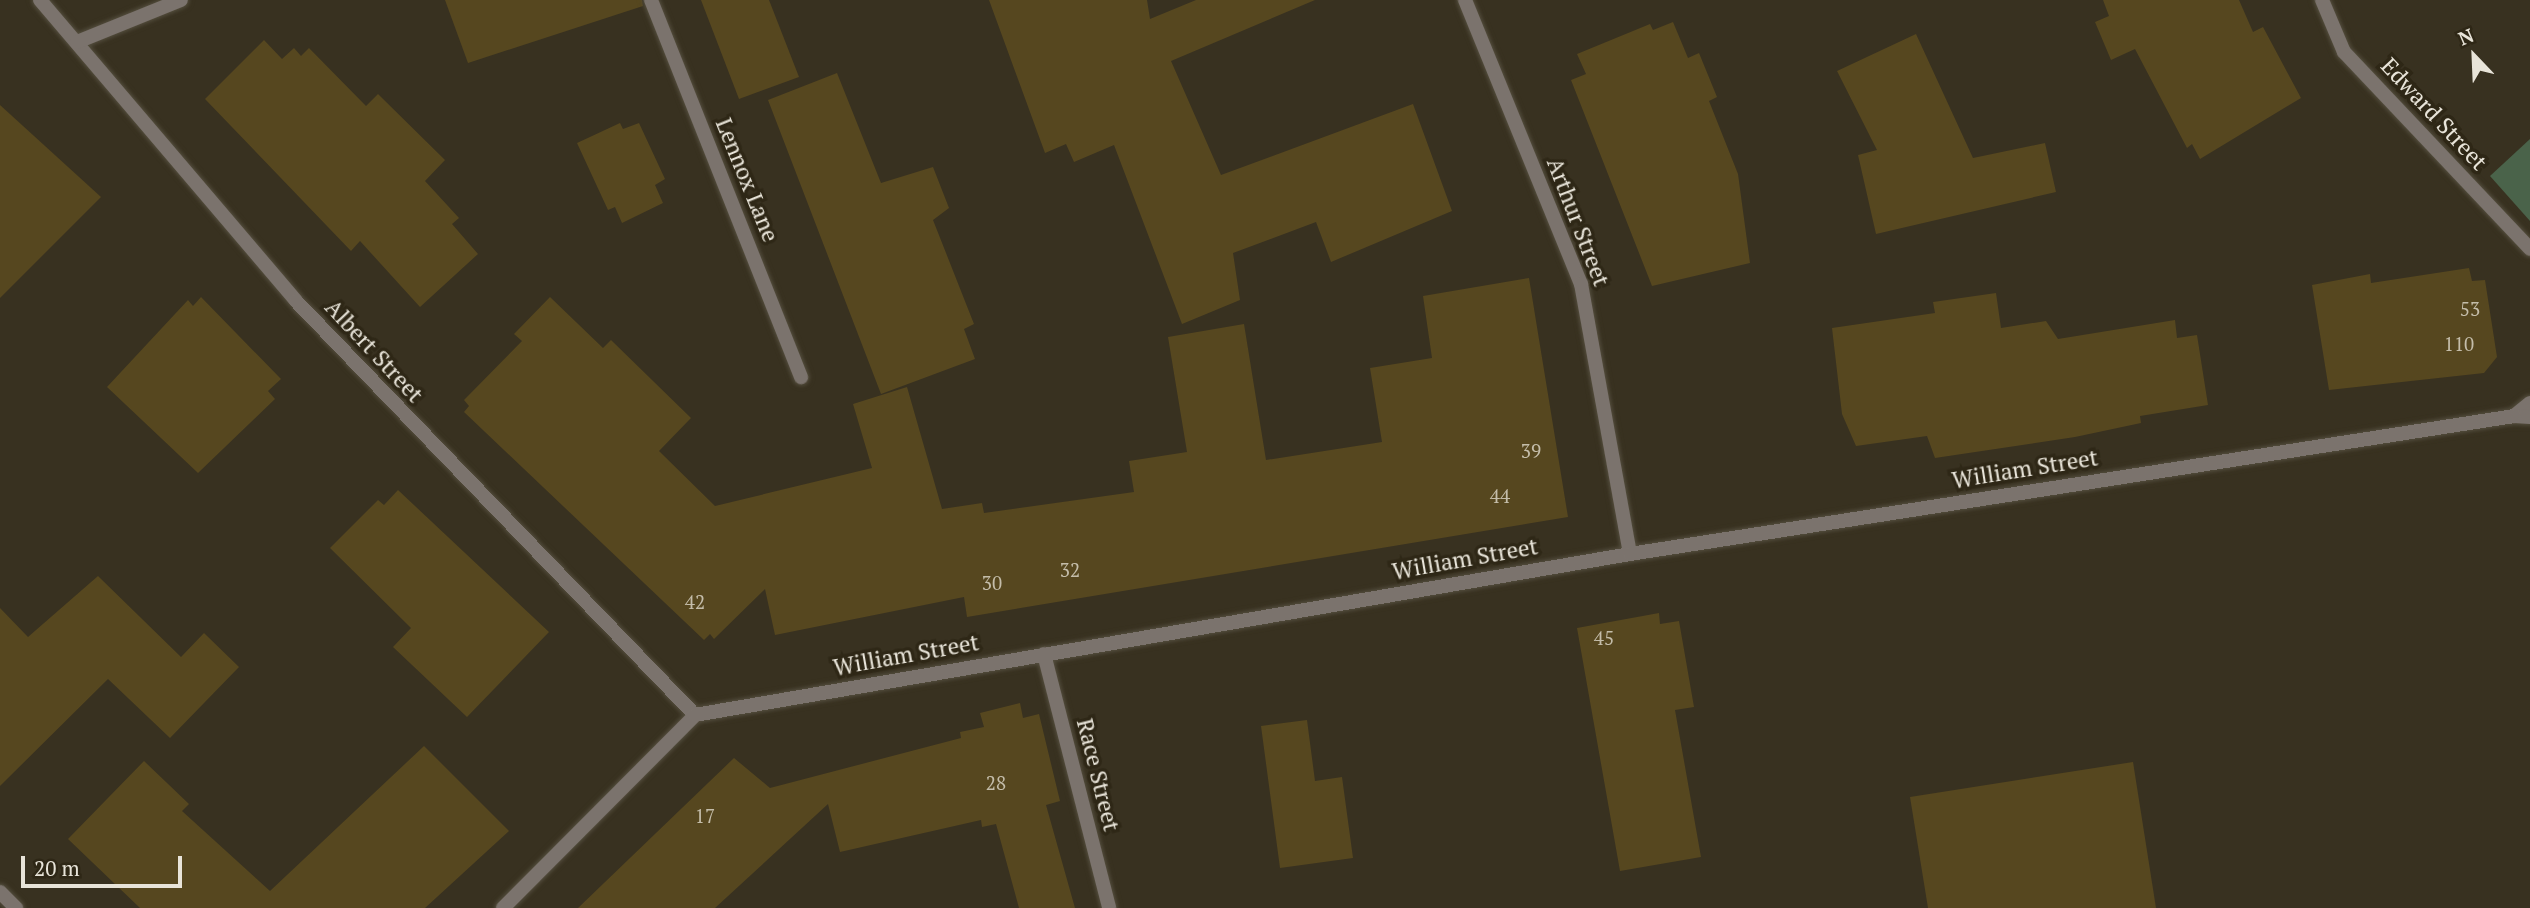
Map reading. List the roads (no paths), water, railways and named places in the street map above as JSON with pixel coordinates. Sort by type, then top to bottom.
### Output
[{"type":"street","name":"Albert Street","points":[[40,0],[375,386],[695,715]]},
{"type":"street","points":[[77,42],[181,0]]},
{"type":"street","name":"Lennox Lane","points":[[651,0],[801,377]]},
{"type":"street","name":"Arthur Street","points":[[1465,0],[1581,284],[1630,554]]},
{"type":"street","name":"Edward Street","points":[[2322,0],[2344,52],[2530,249]]},
{"type":"street","points":[[2514,416],[2530,403]]},
{"type":"street","name":"William Street","points":[[695,715],[1630,554],[2514,416],[2530,418]]},
{"type":"street","name":"Race Street","points":[[1044,654],[1109,908]]},
{"type":"street","points":[[503,908],[695,715]]},
{"type":"street","points":[[0,892],[16,908]]}]
